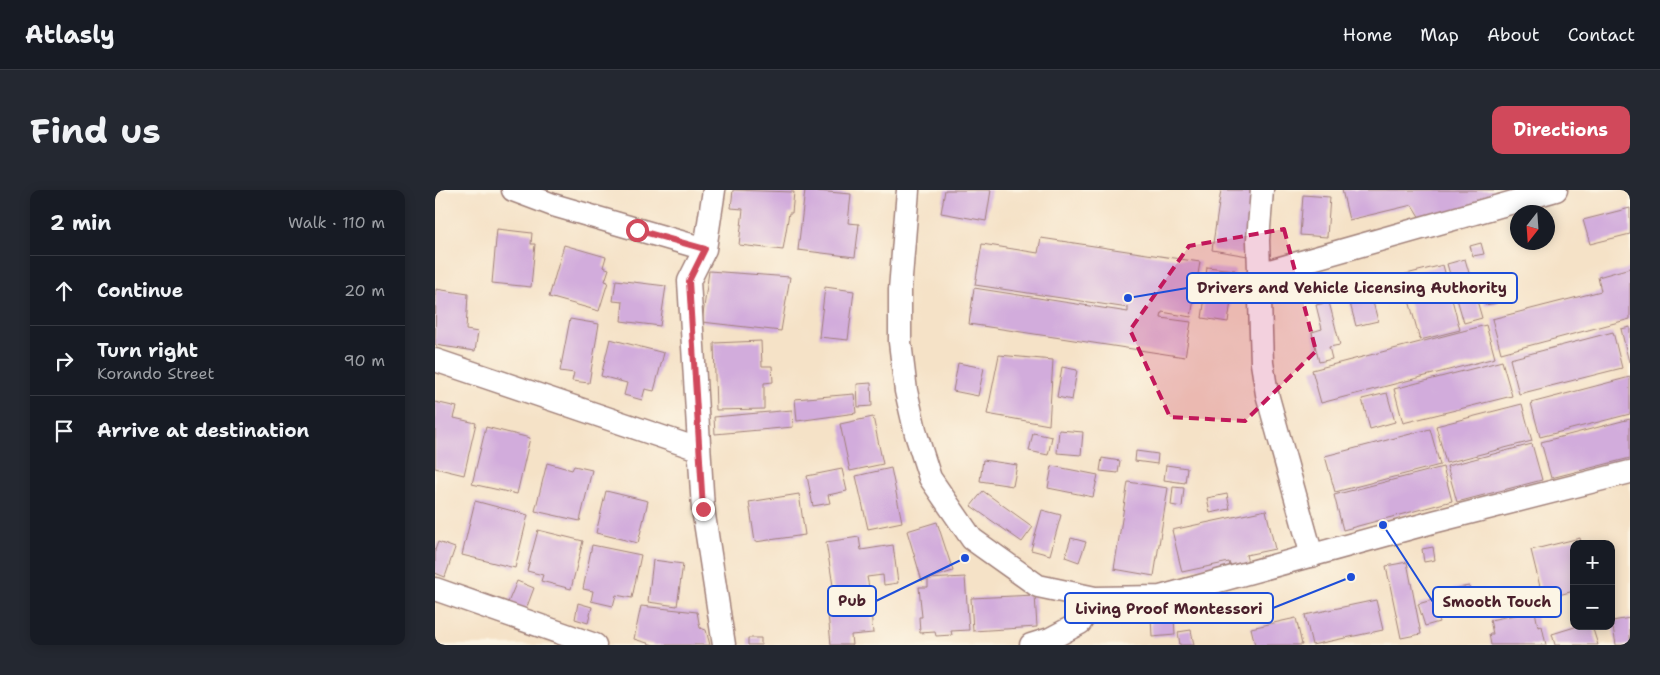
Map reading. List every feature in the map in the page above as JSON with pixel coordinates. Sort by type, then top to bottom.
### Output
[{"type":"street","points":[[513,190],[553,205],[705,249]]},
{"type":"street","points":[[714,190],[705,249],[689,281],[703,509],[724,645]]},
{"type":"street","points":[[908,190],[900,290],[900,342],[906,392],[916,434],[930,478],[973,539],[1004,564],[1038,586],[1095,598],[1159,598],[1433,522],[1630,472]]},
{"type":"street","points":[[1263,190],[1258,240],[1259,333],[1267,394],[1312,556]]},
{"type":"street","points":[[1259,274],[1555,190]]},
{"type":"street","points":[[435,360],[698,448]]},
{"type":"street","points":[[435,589],[595,645]]},
{"type":"street","points":[[1031,645],[1050,639],[1080,623],[1095,598]]},
{"type":"highlighted area","points":[[1284,229],[1316,351],[1245,421],[1170,417],[1130,330],[1189,246]]},
{"type":"building","points":[[733,190],[794,192],[792,213],[789,213],[783,250],[739,245],[743,209],[731,208]]},
{"type":"building","points":[[805,190],[851,194],[848,223],[859,224],[855,257],[798,250]]},
{"type":"building","points":[[945,190],[991,190],[986,221],[941,213]]},
{"type":"building","points":[[1221,190],[1258,190],[1248,256],[1212,250]]},
{"type":"building","points":[[1342,190],[1540,190],[1423,223],[1412,205],[1349,220]]},
{"type":"building","points":[[1303,195],[1330,197],[1327,237],[1300,235]]},
{"type":"building","points":[[1630,208],[1630,234],[1590,244],[1583,220]]},
{"type":"building","points":[[497,229],[532,233],[531,244],[535,244],[531,287],[492,283]]},
{"type":"building","points":[[1041,238],[1200,262],[1191,317],[1162,312],[1161,318],[1191,322],[1185,357],[969,324],[974,288],[1128,312],[1128,308],[975,285],[982,244],[1038,253]]},
{"type":"building","points":[[1481,243],[1484,254],[1473,256],[1470,246]]},
{"type":"building","points":[[564,245],[606,257],[603,267],[609,269],[605,281],[608,282],[599,311],[549,297]]},
{"type":"building","points":[[1465,259],[1482,318],[1464,323],[1447,264]]},
{"type":"building","points":[[1443,265],[1460,330],[1420,340],[1402,275]]},
{"type":"building","points":[[1207,267],[1235,270],[1233,288],[1205,285]]},
{"type":"building","points":[[1630,268],[1630,319],[1501,353],[1492,319],[1601,291],[1598,277]]},
{"type":"building","points":[[709,271],[790,277],[781,331],[702,322]]},
{"type":"building","points":[[616,280],[666,286],[660,326],[621,321],[623,302],[613,301]]},
{"type":"building","points":[[1492,280],[1497,303],[1485,305],[1480,283]]},
{"type":"building","points":[[825,287],[854,291],[848,340],[819,337]]},
{"type":"building","points":[[1369,287],[1378,321],[1356,326],[1347,292]]},
{"type":"building","points":[[436,289],[468,294],[466,330],[478,332],[475,351],[435,345]]},
{"type":"building","points":[[1206,290],[1232,294],[1228,322],[1202,318]]},
{"type":"building","points":[[1329,302],[1340,345],[1329,347],[1332,359],[1319,362],[1312,332],[1322,329],[1316,305]]},
{"type":"building","points":[[570,319],[599,324],[589,383],[572,381],[574,373],[560,371]]},
{"type":"building","points":[[1486,325],[1495,358],[1321,403],[1312,370]]},
{"type":"building","points":[[1630,327],[1630,362],[1629,362],[1621,329]]},
{"type":"building","points":[[1613,332],[1622,368],[1519,394],[1510,359]]},
{"type":"building","points":[[610,339],[664,353],[654,391],[645,389],[642,400],[624,395],[627,383],[601,376]]},
{"type":"building","points":[[761,341],[762,366],[772,366],[773,382],[764,383],[764,409],[716,410],[714,343]]},
{"type":"building","points":[[999,355],[1053,360],[1049,425],[987,414]]},
{"type":"building","points":[[1502,361],[1512,396],[1403,423],[1394,389]]},
{"type":"building","points":[[958,363],[984,368],[978,396],[953,391]]},
{"type":"building","points":[[1062,367],[1077,370],[1072,400],[1057,397]]},
{"type":"building","points":[[1630,377],[1630,414],[1540,437],[1531,403]]},
{"type":"building","points":[[871,383],[872,406],[858,407],[857,384]]},
{"type":"building","points":[[1387,393],[1395,422],[1370,429],[1362,399]]},
{"type":"building","points":[[854,394],[856,413],[797,421],[795,399]]},
{"type":"building","points":[[435,402],[457,407],[454,418],[476,423],[464,475],[435,468]]},
{"type":"building","points":[[1522,404],[1532,441],[1446,463],[1436,426]]},
{"type":"building","points":[[792,410],[793,427],[715,434],[714,417]]},
{"type":"building","points":[[873,417],[883,464],[850,471],[840,424]]},
{"type":"building","points":[[1630,419],[1630,458],[1551,478],[1541,442]]},
{"type":"building","points":[[486,427],[530,438],[517,494],[472,484]]},
{"type":"building","points":[[1430,429],[1440,465],[1335,492],[1325,456]]},
{"type":"building","points":[[1059,430],[1083,432],[1081,455],[1057,453]]},
{"type":"building","points":[[1033,433],[1052,437],[1048,455],[1029,451]]},
{"type":"building","points":[[1532,444],[1542,480],[1457,502],[1447,466]]},
{"type":"building","points":[[1136,451],[1158,454],[1157,464],[1135,461]]},
{"type":"building","points":[[1102,458],[1120,461],[1118,473],[1100,471]]},
{"type":"building","points":[[983,460],[1017,465],[1013,486],[980,481]]},
{"type":"building","points":[[547,463],[572,470],[574,466],[592,470],[580,521],[535,511]]},
{"type":"building","points":[[1166,465],[1187,468],[1185,483],[1164,480]]},
{"type":"building","points":[[1052,466],[1098,475],[1093,497],[1048,488]]},
{"type":"building","points":[[1443,467],[1452,501],[1343,530],[1334,495]]},
{"type":"building","points":[[891,468],[902,522],[868,529],[856,476]]},
{"type":"building","points":[[842,469],[847,491],[828,495],[830,503],[813,506],[807,476]]},
{"type":"building","points":[[1128,482],[1168,488],[1154,576],[1114,569]]},
{"type":"building","points":[[1173,487],[1184,488],[1182,507],[1171,505]]},
{"type":"building","points":[[606,491],[648,501],[638,543],[596,533]]},
{"type":"building","points":[[983,491],[1033,527],[1022,542],[971,506]]},
{"type":"building","points":[[799,494],[805,535],[755,542],[749,502]]},
{"type":"building","points":[[1227,494],[1230,509],[1210,513],[1207,498]]},
{"type":"building","points":[[475,501],[528,515],[515,568],[462,555]]},
{"type":"building","points":[[1042,510],[1061,515],[1050,555],[1031,550]]},
{"type":"building","points":[[1266,510],[1275,549],[1246,555],[1249,566],[1231,570],[1229,562],[1182,572],[1172,530]]},
{"type":"building","points":[[937,522],[953,571],[922,581],[907,531]]},
{"type":"building","points":[[538,530],[583,541],[571,589],[541,581],[543,575],[527,571]]},
{"type":"building","points":[[859,537],[861,550],[893,545],[898,583],[884,585],[883,575],[867,577],[869,587],[834,592],[826,542]]},
{"type":"building","points":[[1071,538],[1086,542],[1079,562],[1065,557]]},
{"type":"building","points":[[1570,540],[1570,592],[1543,599],[1531,550]]},
{"type":"building","points":[[438,542],[455,548],[445,577],[435,573],[435,550]]},
{"type":"building","points":[[592,545],[641,555],[632,598],[616,595],[613,606],[591,601],[593,591],[583,589]]},
{"type":"building","points":[[1433,547],[1435,560],[1424,562],[1422,549]]},
{"type":"building","points":[[653,560],[683,564],[677,606],[648,602]]},
{"type":"building","points":[[1407,562],[1421,634],[1401,638],[1386,566]]},
{"type":"building","points":[[965,577],[969,630],[951,631],[952,635],[936,636],[935,632],[920,633],[919,617],[922,617],[919,587],[928,587],[928,579]]},
{"type":"building","points":[[517,581],[534,588],[525,612],[507,605]]},
{"type":"building","points":[[1469,586],[1472,604],[1456,607],[1452,589]]},
{"type":"building","points":[[1035,595],[1037,627],[973,631],[971,598]]},
{"type":"building","points":[[860,600],[861,612],[871,611],[873,633],[851,635],[852,645],[831,645],[827,603]]},
{"type":"building","points":[[1376,600],[1383,630],[1312,645],[1305,615]]},
{"type":"building","points":[[1432,600],[1439,622],[1425,626],[1418,604]]},
{"type":"building","points":[[578,603],[592,607],[588,623],[575,619]]},
{"type":"building","points":[[641,606],[697,612],[700,628],[706,630],[710,645],[654,645],[634,639]]},
{"type":"building","points":[[1535,611],[1538,627],[1542,626],[1546,645],[1491,645],[1489,634],[1493,634],[1490,620]]},
{"type":"building","points":[[1165,615],[1165,618],[1174,617],[1175,635],[1152,637],[1151,616]]},
{"type":"building","points":[[1296,618],[1302,645],[1255,645],[1251,628]]},
{"type":"building","points":[[1630,618],[1630,645],[1616,645],[1614,630],[1615,620]]},
{"type":"building","points":[[1570,628],[1570,630],[1593,630],[1598,645],[1555,645],[1552,634]]},
{"type":"building","points":[[1191,630],[1194,645],[1180,645],[1178,632]]},
{"type":"building","points":[[748,638],[761,638],[761,645],[748,645]]},
{"type":"place","name":"Drivers and Vehicle Licensing Authority","points":[[1128,298]]},
{"type":"place","name":"Smooth Touch","points":[[1383,525]]},
{"type":"place","name":"Pub","points":[[965,558]]},
{"type":"place","name":"Living Proof Montessori","points":[[1351,577]]},
{"type":"route","points":[[637,230],[705,249],[689,281],[696,422],[703,509]]}]
